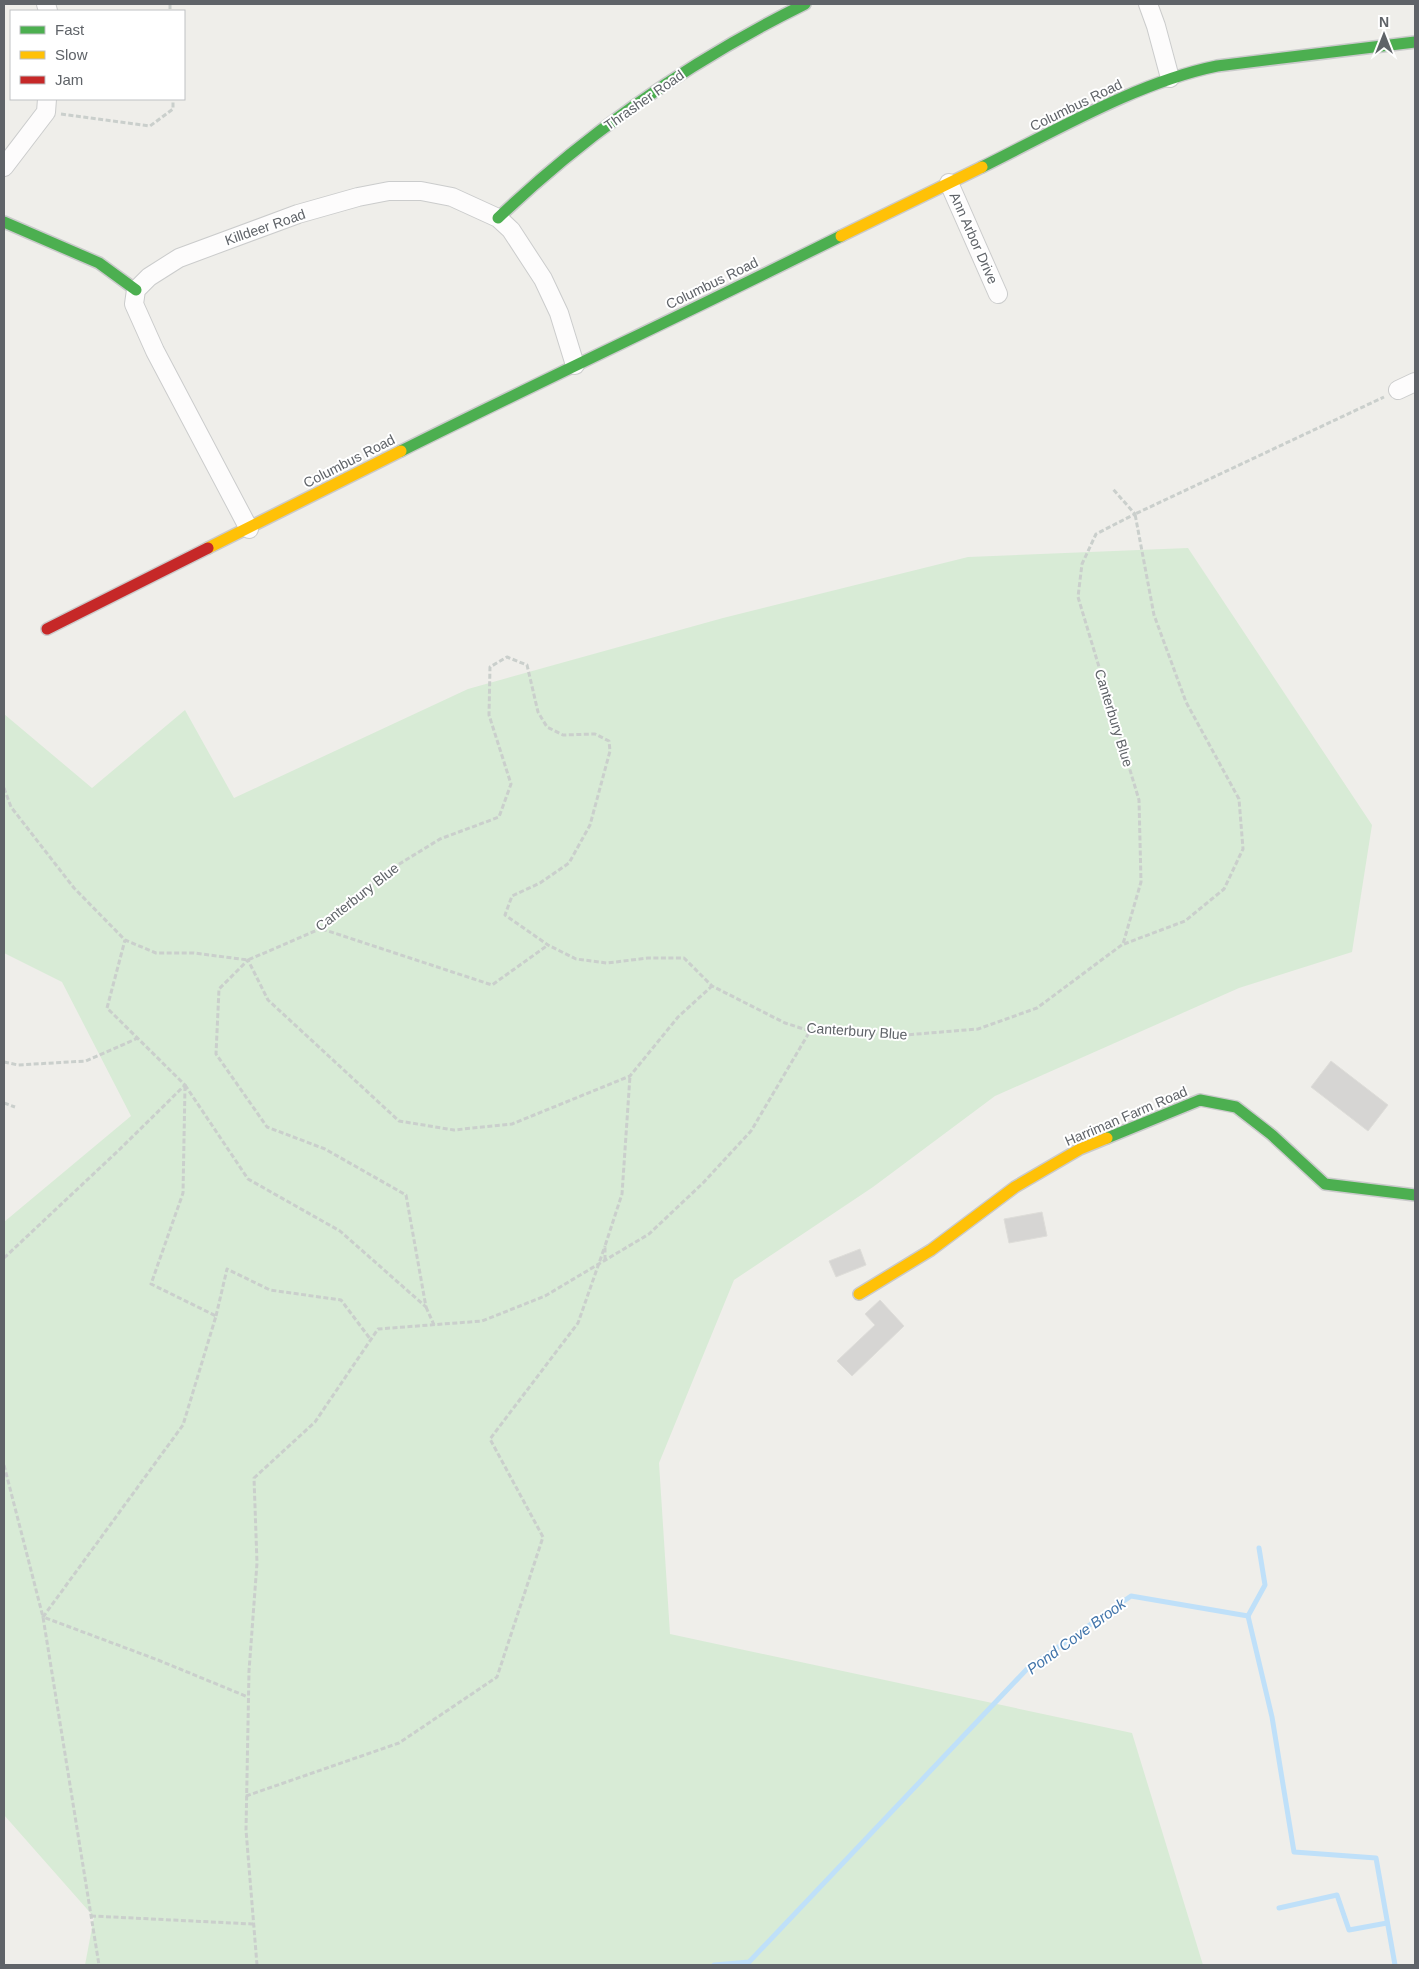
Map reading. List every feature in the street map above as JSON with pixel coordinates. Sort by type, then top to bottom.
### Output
[{"type":"street","name":"Thrasher Road","points":[[498,218],[555,165],[676,76],[760,25],[805,4]]},
{"type":"street","points":[[1148,4],[1170,78]]},
{"type":"street","name":"Columbus Road","points":[[47,628],[250,529],[575,365],[725,294],[1142,89],[1187,72],[1247,61],[1415,42]]},
{"type":"street","points":[[4,166],[46,105]]},
{"type":"street","name":"Ann Arbor Drive","points":[[949,183],[998,294]]},
{"type":"street","name":"Killdeer Road","points":[[136,290],[149,277],[179,258],[298,214],[358,197],[389,192],[421,192],[452,197],[498,218],[511,230],[543,279],[559,313],[575,365]]},
{"type":"street","points":[[4,222],[99,262],[136,290],[134,304],[139,319],[250,529]]},
{"type":"street","points":[[1398,390],[1415,382]]},
{"type":"street","name":"Harriman Farm Road","points":[[859,1294],[931,1250],[1015,1187],[1080,1148],[1200,1100],[1236,1107],[1272,1134],[1325,1184],[1415,1195]]},
{"type":"path","points":[[46,105],[150,126],[173,109],[173,100]]},
{"type":"path","name":"Canterbury Blue","points":[[248,960],[322,928],[382,874],[440,839],[499,817],[511,784],[489,715],[490,667],[507,657],[527,665],[538,712],[548,727],[563,735],[595,734],[609,741],[610,751],[590,825],[569,863],[540,883],[512,896],[505,915],[548,945],[576,959],[607,963],[648,958],[684,958],[712,986],[786,1023],[810,1031],[905,1035],[978,1029],[1037,1008],[1123,944],[1141,882],[1139,800],[1078,597],[1082,564],[1096,534],[1398,390]]},
{"type":"path","points":[[1112,488],[1135,514],[1154,615],[1186,702],[1239,798],[1243,849],[1224,889],[1185,921],[1123,944]]},
{"type":"path","points":[[4,788],[12,807],[74,888],[125,940],[156,953],[194,953],[248,960]]},
{"type":"path","points":[[322,928],[492,985],[548,945]]},
{"type":"path","points":[[125,940],[107,1008],[185,1085],[248,1179],[340,1232],[426,1307]]},
{"type":"path","points":[[248,960],[268,1000],[399,1121],[454,1130],[512,1124],[630,1076],[678,1017],[712,986]]},
{"type":"path","points":[[248,960],[219,989],[216,1054],[267,1127],[325,1148],[406,1194],[426,1307],[434,1325]]},
{"type":"path","points":[[256,1965],[246,1830],[248,1697],[257,1563],[254,1478],[315,1422],[378,1329],[482,1322],[545,1296],[649,1234],[703,1184],[751,1131],[810,1031]]},
{"type":"path","points":[[4,1062],[18,1065],[86,1061],[138,1038]]},
{"type":"path","points":[[246,1796],[399,1743],[497,1677],[543,1537],[490,1439],[578,1324],[622,1194],[630,1076]]},
{"type":"path","points":[[4,1258],[185,1085]]},
{"type":"path","points":[[185,1085],[183,1193],[151,1284],[216,1316]]},
{"type":"path","points":[[4,1103],[15,1107]]},
{"type":"path","points":[[605,1246],[605,1260]]},
{"type":"path","points":[[43,1617],[183,1425],[228,1269],[270,1290],[341,1300],[371,1340]]},
{"type":"path","points":[[4,1465],[43,1617],[99,1965]]},
{"type":"path","points":[[43,1617],[158,1660],[248,1697]]},
{"type":"path","points":[[91,1916],[253,1924]]},
{"type":"green space","points":[[1188,548],[1372,825],[1352,952],[1239,988],[995,1096],[873,1187],[734,1280],[659,1463],[670,1634],[1132,1733],[1203,1965],[85,1965],[94,1917],[4,1815],[4,1222],[131,1116],[62,982],[4,953],[4,714],[92,788],[185,710],[234,798],[468,689],[723,618],[968,557]]},
{"type":"building","points":[[1331,1061],[1388,1105],[1368,1131],[1311,1087]]},
{"type":"building","points":[[1042,1212],[1047,1236],[1009,1243],[1004,1219]]},
{"type":"building","points":[[860,1249],[866,1265],[836,1277],[829,1261]]},
{"type":"building","points":[[880,1300],[904,1326],[852,1376],[837,1361],[875,1325],[865,1314]]},
{"type":"waterway","points":[[1248,1616],[1265,1585],[1259,1548]]},
{"type":"waterway","name":"Pond Cove Brook","points":[[714,1965],[749,1962],[1027,1669],[1131,1596],[1248,1616],[1272,1717],[1294,1852],[1376,1858],[1395,1965]]},
{"type":"waterway","points":[[1279,1908],[1337,1895],[1349,1930],[1387,1923]]},
{"type":"traffic: fast","points":[[498,218],[568,156],[643,99],[722,49],[805,4]]},
{"type":"traffic: fast","points":[[982,167],[1127,95],[1187,73],[1217,66],[1415,42]]},
{"type":"traffic: fast","points":[[4,222],[99,263],[136,290]]},
{"type":"traffic: fast","points":[[401,451],[841,236]]},
{"type":"traffic: fast","points":[[1107,1138],[1200,1100],[1236,1107],[1272,1135],[1325,1184],[1415,1195]]},
{"type":"traffic: slow","points":[[841,236],[982,167]]},
{"type":"traffic: slow","points":[[208,548],[401,451]]},
{"type":"traffic: slow","points":[[859,1294],[931,1250],[1015,1187],[1080,1149],[1107,1138]]},
{"type":"traffic: jam","points":[[47,629],[208,548]]}]
